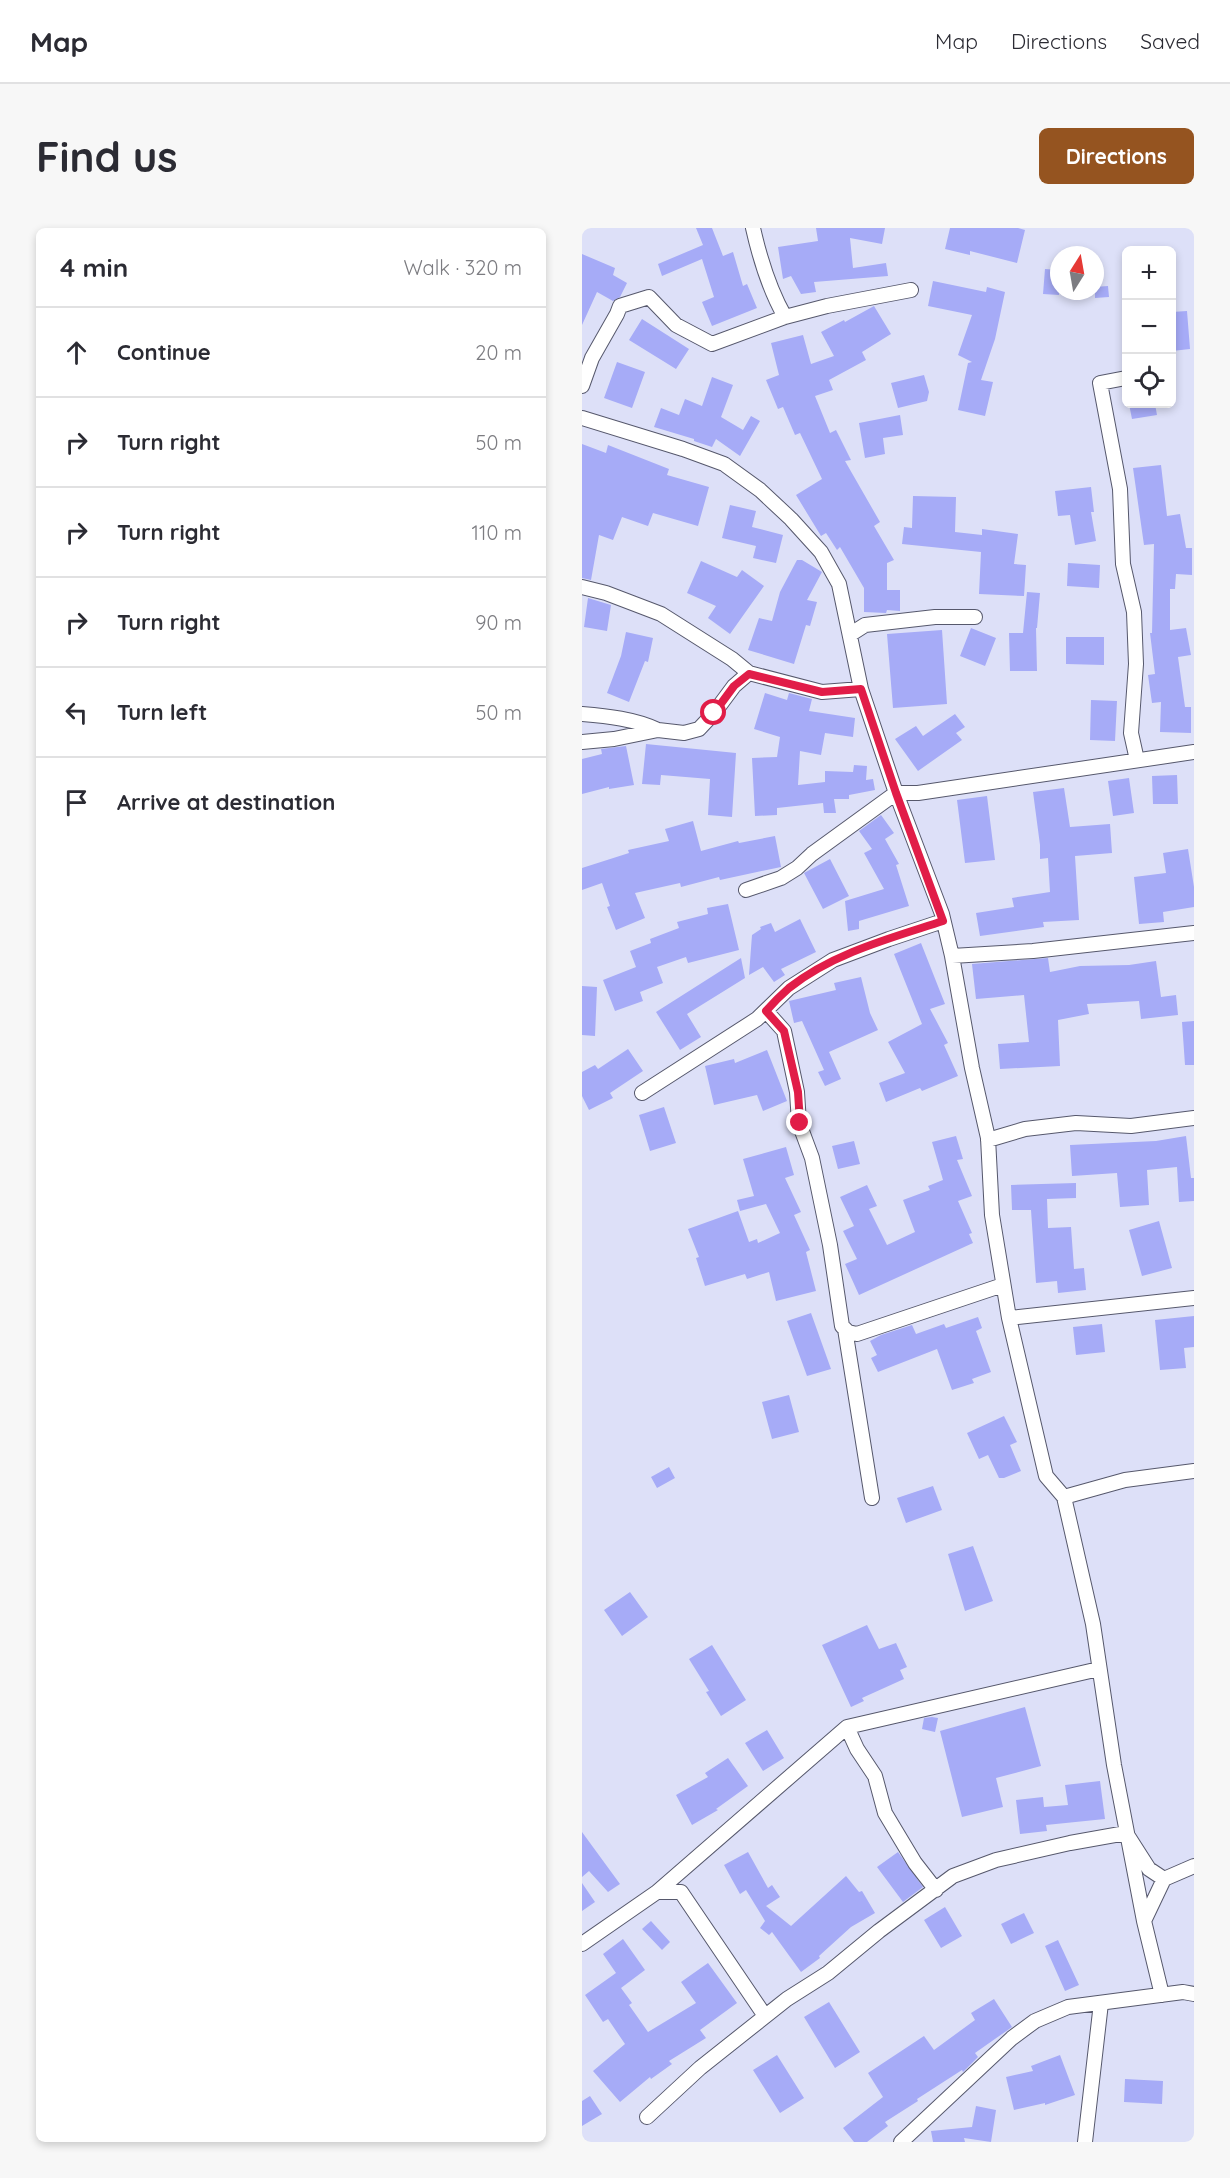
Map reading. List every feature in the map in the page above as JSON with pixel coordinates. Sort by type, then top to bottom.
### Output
[{"type":"street","points":[[753,228],[772,294],[785,317]]},
{"type":"street","points":[[582,386],[592,357],[620,306],[649,297],[676,325],[712,344],[785,317],[827,306],[911,290]]},
{"type":"street","points":[[1122,379],[1100,383],[1120,489],[1123,564],[1134,612],[1136,664],[1131,733],[1137,760]]},
{"type":"street","points":[[582,418],[724,464],[760,490],[791,519],[821,552],[839,584],[861,689],[943,921],[952,956],[972,1068],[988,1140],[992,1215],[1009,1318],[1046,1476],[1064,1497],[1093,1624],[1126,1833],[1162,1995]]},
{"type":"street","points":[[582,587],[606,593],[661,614],[732,659],[749,674],[822,692],[861,689]]},
{"type":"street","points":[[851,634],[865,625],[935,617],[975,617]]},
{"type":"street","points":[[582,714],[604,716],[646,725],[657,730],[684,734],[699,729],[734,686],[749,674]]},
{"type":"street","points":[[582,742],[614,739],[657,730]]},
{"type":"street","points":[[746,890],[781,878],[797,868],[812,854],[896,793],[918,793],[1194,752]]},
{"type":"street","points":[[642,1093],[757,1019],[789,988],[833,960],[943,921]]},
{"type":"street","points":[[952,956],[1033,951],[1194,933]]},
{"type":"street","points":[[766,1011],[784,1031],[798,1092],[800,1123],[812,1158],[830,1245],[872,1498]]},
{"type":"street","points":[[988,1140],[1025,1129],[1076,1123],[1131,1126],[1194,1118]]},
{"type":"street","points":[[845,1329],[857,1334],[1003,1285]]},
{"type":"street","points":[[1009,1318],[1194,1298]]},
{"type":"street","points":[[1064,1497],[1125,1480],[1194,1471]]},
{"type":"street","points":[[582,1944],[657,1892],[847,1727],[1099,1669]]},
{"type":"street","points":[[847,1727],[857,1749],[875,1776],[885,1813],[915,1863],[936,1890]]},
{"type":"street","points":[[1126,1833],[1149,1869],[1164,1879]]},
{"type":"street","points":[[647,2116],[700,2068],[765,2016],[828,1973],[879,1931],[953,1876],[996,1860],[1126,1833]]},
{"type":"street","points":[[1144,1921],[1164,1879],[1194,1866]]},
{"type":"street","points":[[657,1892],[681,1893],[765,2016]]},
{"type":"street","points":[[901,2142],[1012,2038],[1035,2021],[1068,2007],[1183,1992],[1194,1994]]},
{"type":"street","points":[[1084,2142],[1101,2003]]},
{"type":"building","points":[[696,228],[712,228],[723,256],[733,252],[743,286],[747,284],[757,308],[712,326],[702,302],[714,297],[702,259],[662,276],[658,264],[703,245]]},
{"type":"building","points":[[816,228],[885,228],[882,244],[850,238],[853,268],[886,263],[888,276],[814,282],[816,292],[801,294],[791,276],[783,279],[778,247],[818,241]]},
{"type":"building","points":[[950,228],[1018,228],[1025,230],[1017,263],[970,251],[970,255],[945,249]]},
{"type":"building","points":[[582,254],[615,268],[613,275],[627,283],[620,297],[613,301],[597,292],[582,325]]},
{"type":"building","points":[[1045,269],[1050,269],[1050,294],[1043,294]]},
{"type":"building","points":[[933,281],[986,292],[987,287],[1005,292],[995,339],[981,380],[993,382],[985,416],[958,410],[968,363],[972,362],[958,355],[972,315],[928,306]]},
{"type":"building","points":[[1104,286],[1108,286],[1109,297],[1104,297]]},
{"type":"building","points":[[874,306],[891,334],[862,352],[866,360],[829,380],[833,390],[815,396],[830,433],[836,430],[851,460],[845,461],[880,522],[874,526],[894,560],[887,563],[887,590],[900,590],[900,611],[887,610],[886,613],[864,612],[864,588],[840,547],[837,550],[826,533],[821,536],[796,495],[822,479],[800,433],[795,435],[783,407],[778,409],[766,380],[779,375],[771,343],[803,335],[811,364],[834,356],[821,332]]},
{"type":"building","points":[[1187,311],[1190,349],[1176,351],[1176,312]]},
{"type":"building","points":[[642,319],[689,349],[676,369],[629,340]]},
{"type":"building","points":[[617,362],[645,372],[632,408],[604,398]]},
{"type":"building","points":[[924,375],[929,392],[927,401],[898,408],[891,383]]},
{"type":"building","points":[[712,377],[733,385],[721,417],[743,430],[751,416],[760,421],[740,456],[716,439],[712,447],[654,427],[661,408],[679,415],[685,399],[702,406]]},
{"type":"building","points":[[1130,408],[1156,408],[1157,415],[1132,419]]},
{"type":"building","points":[[900,415],[903,435],[883,438],[885,454],[865,458],[859,423]]},
{"type":"building","points":[[582,444],[606,453],[608,445],[669,469],[667,475],[709,487],[698,526],[653,513],[648,526],[622,517],[613,540],[599,535],[591,580],[582,578]]},
{"type":"building","points":[[1161,465],[1167,516],[1180,514],[1186,548],[1192,548],[1192,575],[1176,574],[1175,589],[1170,589],[1170,630],[1186,628],[1191,655],[1178,657],[1185,707],[1191,707],[1191,733],[1160,732],[1161,702],[1152,703],[1148,675],[1155,674],[1150,633],[1152,633],[1154,544],[1144,545],[1133,468]]},
{"type":"building","points":[[1091,487],[1094,512],[1091,512],[1096,541],[1075,545],[1070,515],[1058,516],[1055,491]]},
{"type":"building","points":[[913,496],[956,497],[955,532],[982,535],[982,529],[1018,534],[1014,564],[1026,565],[1024,596],[979,594],[981,552],[902,544],[904,527],[912,528]]},
{"type":"building","points":[[730,505],[756,511],[752,527],[783,535],[776,563],[753,558],[756,546],[722,538]]},
{"type":"building","points":[[797,560],[802,560],[822,572],[807,600],[817,602],[810,626],[806,625],[794,664],[748,650],[759,618],[772,621],[780,592]]},
{"type":"building","points":[[701,561],[737,577],[742,570],[764,586],[730,634],[708,618],[716,606],[687,593]]},
{"type":"building","points":[[1068,563],[1100,565],[1099,588],[1067,586]]},
{"type":"building","points":[[1027,592],[1040,593],[1036,628],[1037,671],[1010,671],[1009,633],[1023,633]]},
{"type":"building","points":[[588,598],[611,605],[607,631],[584,627]]},
{"type":"building","points":[[971,628],[996,638],[985,666],[960,656]]},
{"type":"building","points":[[942,630],[947,704],[893,708],[887,634]]},
{"type":"building","points":[[626,632],[653,638],[648,662],[645,661],[629,702],[607,693],[621,656]]},
{"type":"building","points":[[1066,637],[1104,637],[1104,665],[1066,664]]},
{"type":"building","points":[[765,693],[787,700],[789,693],[812,699],[809,711],[855,718],[853,737],[825,733],[821,755],[800,751],[798,785],[825,782],[825,771],[853,772],[854,765],[867,766],[866,780],[873,779],[875,790],[849,795],[849,799],[834,799],[836,813],[824,813],[823,803],[777,808],[777,815],[755,816],[752,758],[777,757],[780,737],[754,729]]},
{"type":"building","points":[[1091,700],[1117,701],[1115,741],[1090,740]]},
{"type":"building","points":[[955,714],[965,727],[956,733],[962,740],[918,771],[895,739],[916,726],[923,736]]},
{"type":"building","points":[[646,744],[736,753],[732,817],[708,815],[710,779],[661,775],[660,785],[642,784]]},
{"type":"building","points":[[626,746],[634,785],[609,789],[609,787],[582,794],[582,759],[602,754],[601,749]]},
{"type":"building","points":[[1177,775],[1178,804],[1153,804],[1152,776]]},
{"type":"building","points":[[1129,778],[1134,813],[1113,816],[1108,781]]},
{"type":"building","points":[[1064,788],[1070,827],[1110,824],[1112,853],[1075,856],[1079,920],[1043,922],[1044,927],[980,936],[976,913],[1014,907],[1012,898],[1050,892],[1048,858],[1040,859],[1033,792]]},
{"type":"building","points":[[987,796],[995,860],[965,863],[957,800]]},
{"type":"building","points":[[881,815],[894,833],[885,839],[899,864],[896,865],[909,906],[859,921],[859,929],[848,931],[845,901],[884,889],[864,853],[872,849],[859,831]]},
{"type":"building","points":[[693,821],[701,851],[738,841],[739,843],[775,836],[781,867],[720,880],[719,877],[681,887],[680,883],[635,893],[645,918],[616,930],[607,907],[610,906],[602,883],[582,890],[582,868],[629,853],[628,850],[669,841],[665,829]]},
{"type":"building","points":[[1188,849],[1194,887],[1194,907],[1163,912],[1164,922],[1139,924],[1134,877],[1166,873],[1163,853]]},
{"type":"building","points":[[830,859],[849,896],[823,909],[804,873]]},
{"type":"building","points":[[728,904],[739,950],[688,963],[686,957],[657,967],[663,983],[640,992],[643,1001],[615,1011],[603,980],[636,967],[630,951],[651,943],[650,939],[679,928],[677,922],[708,914],[707,908]]},
{"type":"building","points":[[800,919],[816,952],[781,969],[785,975],[774,982],[763,967],[749,975],[752,935],[761,929],[760,927],[771,923],[775,932]]},
{"type":"building","points":[[921,943],[945,1004],[930,1009],[948,1043],[944,1045],[958,1076],[922,1091],[920,1088],[886,1102],[879,1083],[905,1073],[888,1042],[922,1024],[894,954]]},
{"type":"building","points":[[741,958],[745,978],[687,1014],[701,1037],[680,1050],[656,1012]]},
{"type":"building","points":[[1048,958],[1050,972],[1080,966],[1129,965],[1156,961],[1161,997],[1176,995],[1178,1015],[1141,1019],[1139,1001],[1087,1004],[1089,1014],[1058,1020],[1060,1066],[1000,1069],[998,1044],[1029,1042],[1024,995],[976,999],[972,964]]},
{"type":"building","points":[[861,977],[870,1013],[878,1030],[829,1052],[841,1079],[825,1086],[818,1072],[824,1070],[802,1021],[794,1023],[789,1001],[836,990],[834,983]]},
{"type":"building","points":[[582,986],[597,987],[595,1036],[582,1035]]},
{"type":"building","points":[[1194,1021],[1194,1065],[1185,1065],[1182,1022]]},
{"type":"building","points":[[628,1049],[643,1071],[610,1093],[613,1098],[589,1110],[582,1096],[582,1072],[595,1065],[598,1069]]},
{"type":"building","points":[[767,1050],[787,1101],[763,1111],[757,1095],[714,1105],[705,1066],[734,1059],[735,1063]]},
{"type":"building","points":[[664,1107],[676,1143],[650,1151],[639,1115]]},
{"type":"building","points":[[956,1136],[963,1159],[957,1160],[972,1196],[958,1201],[972,1233],[969,1234],[973,1243],[859,1295],[845,1264],[857,1259],[843,1231],[854,1226],[840,1197],[867,1185],[877,1206],[869,1209],[887,1245],[915,1232],[903,1200],[930,1190],[928,1186],[943,1180],[932,1142]]},
{"type":"building","points":[[1186,1136],[1191,1178],[1194,1178],[1194,1201],[1179,1202],[1177,1167],[1147,1170],[1149,1205],[1120,1207],[1117,1173],[1072,1176],[1070,1145],[1156,1141]]},
{"type":"building","points":[[854,1141],[860,1164],[838,1169],[832,1146]]},
{"type":"building","points":[[786,1147],[794,1175],[785,1178],[801,1212],[794,1215],[810,1250],[806,1252],[816,1291],[776,1301],[769,1272],[747,1279],[745,1274],[705,1286],[696,1258],[699,1257],[688,1229],[738,1211],[749,1242],[757,1239],[758,1243],[780,1233],[766,1204],[740,1211],[737,1200],[754,1196],[743,1159]]},
{"type":"building","points":[[1076,1183],[1076,1198],[1047,1199],[1048,1228],[1071,1227],[1074,1269],[1084,1268],[1086,1290],[1058,1293],[1057,1281],[1036,1283],[1031,1210],[1012,1210],[1011,1185]]},
{"type":"building","points":[[1159,1221],[1172,1268],[1142,1276],[1129,1230]]},
{"type":"building","points":[[811,1313],[831,1369],[807,1376],[787,1321]]},
{"type":"building","points":[[1194,1316],[1194,1347],[1184,1348],[1186,1368],[1160,1370],[1155,1320]]},
{"type":"building","points":[[978,1317],[982,1328],[976,1331],[991,1372],[972,1379],[974,1383],[952,1390],[937,1349],[878,1372],[871,1358],[877,1355],[870,1341],[881,1335],[912,1325],[916,1334],[944,1324],[946,1328]]},
{"type":"building","points":[[1102,1324],[1105,1352],[1076,1355],[1073,1327]]},
{"type":"building","points":[[789,1395],[799,1432],[772,1439],[762,1402]]},
{"type":"building","points":[[1004,1416],[1017,1442],[1010,1445],[1021,1471],[999,1478],[988,1455],[979,1459],[967,1433]]},
{"type":"building","points":[[669,1467],[675,1478],[657,1488],[651,1477]]},
{"type":"building","points":[[933,1486],[942,1510],[906,1523],[897,1498]]},
{"type":"building","points":[[973,1546],[993,1601],[965,1611],[948,1554]]},
{"type":"building","points":[[630,1592],[648,1617],[622,1636],[604,1610]]},
{"type":"building","points":[[867,1625],[879,1649],[896,1643],[907,1667],[900,1670],[904,1679],[862,1698],[864,1701],[851,1707],[822,1645]]},
{"type":"building","points":[[712,1645],[746,1700],[721,1716],[689,1659]]},
{"type":"building","points":[[1025,1707],[1041,1766],[996,1778],[1003,1807],[962,1817],[940,1731]]},
{"type":"building","points":[[924,1718],[938,1718],[935,1732],[922,1729]]},
{"type":"building","points":[[767,1730],[784,1758],[763,1771],[745,1743]]},
{"type":"building","points":[[728,1758],[748,1786],[716,1809],[718,1810],[692,1825],[676,1795],[708,1777],[705,1773]]},
{"type":"building","points":[[1100,1781],[1105,1819],[1046,1825],[1047,1831],[1020,1834],[1016,1800],[1043,1797],[1044,1807],[1068,1805],[1065,1785]]},
{"type":"building","points":[[582,1832],[620,1884],[608,1892],[589,1871],[582,1877]]},
{"type":"building","points":[[748,1852],[768,1888],[772,1885],[780,1897],[766,1906],[791,1926],[846,1876],[859,1892],[862,1891],[875,1913],[851,1927],[819,1956],[820,1958],[801,1972],[772,1932],[769,1935],[760,1928],[765,1921],[746,1890],[740,1894],[724,1865]]},
{"type":"building","points":[[898,1852],[923,1887],[903,1902],[877,1867]]},
{"type":"building","points":[[582,1883],[595,1902],[582,1911]]},
{"type":"building","points":[[945,1907],[962,1936],[941,1948],[924,1920]]},
{"type":"building","points":[[1024,1913],[1034,1933],[1011,1944],[1001,1924]]},
{"type":"building","points":[[651,1921],[670,1942],[662,1950],[642,1929]]},
{"type":"building","points":[[623,1939],[645,1970],[621,1988],[632,2003],[629,2005],[648,2032],[696,2003],[681,1982],[708,1963],[737,2003],[700,2030],[706,2038],[669,2061],[672,2064],[651,2079],[650,2077],[620,2102],[593,2071],[625,2044],[608,2019],[603,2022],[585,1995],[616,1973],[603,1954]]},
{"type":"building","points":[[1058,1940],[1079,1985],[1065,1991],[1045,1946]]},
{"type":"building","points":[[994,1999],[1012,2027],[975,2053],[978,2057],[963,2072],[962,2070],[885,2122],[888,2126],[867,2142],[854,2142],[843,2128],[883,2097],[868,2073],[924,2036],[934,2050],[975,2020],[971,2013]]},
{"type":"building","points":[[829,2002],[860,2052],[835,2068],[804,2017]]},
{"type":"building","points":[[777,2055],[804,2098],[780,2113],[753,2070]]},
{"type":"building","points":[[1060,2055],[1075,2095],[1045,2105],[1045,2103],[1014,2110],[1006,2077],[1033,2071],[1031,2066]]},
{"type":"building","points":[[1125,2079],[1163,2081],[1162,2104],[1124,2102]]},
{"type":"building","points":[[590,2096],[602,2114],[582,2126],[582,2101]]},
{"type":"building","points":[[976,2106],[996,2110],[991,2142],[964,2138],[965,2142],[933,2142],[931,2131],[972,2127]]},
{"type":"route","points":[[714,713],[734,686],[749,674],[822,692],[861,689],[896,793],[942,914],[943,921],[833,960],[789,988],[766,1011],[784,1031],[798,1092],[800,1123]]}]
